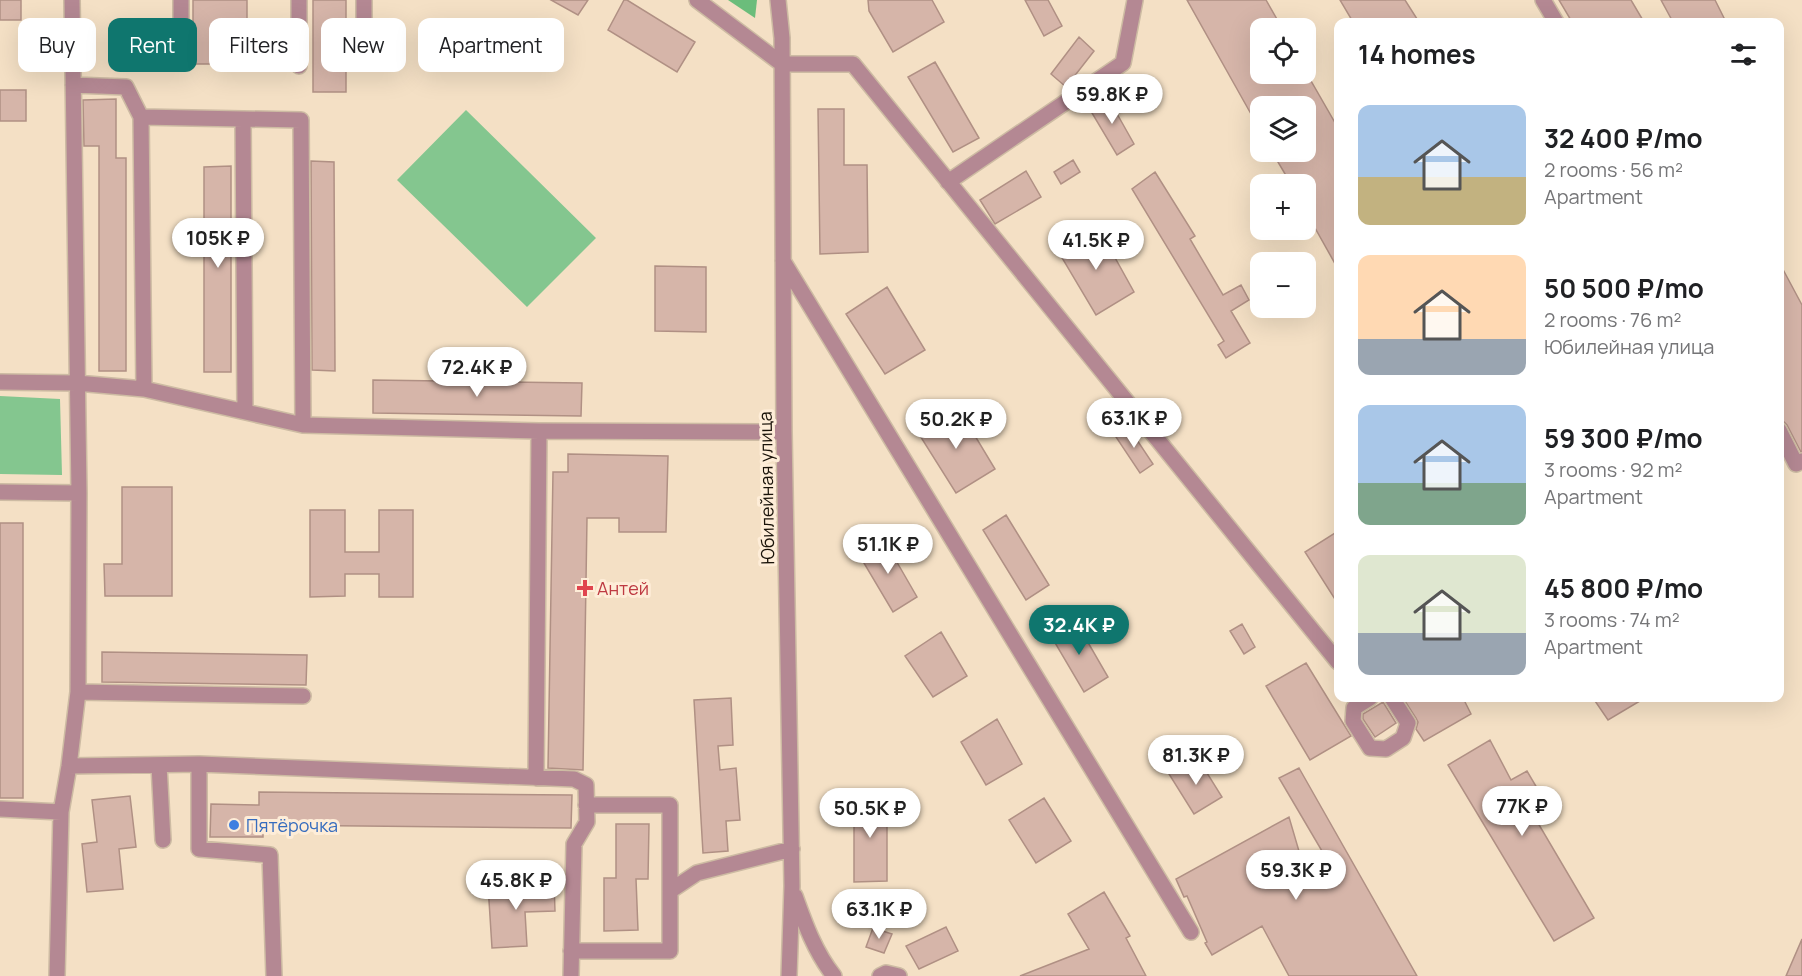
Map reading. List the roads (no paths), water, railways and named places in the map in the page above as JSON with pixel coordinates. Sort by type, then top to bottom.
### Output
[{"type":"street","points":[[57,976],[61,812],[78,692],[79,493],[72,0]]},
{"type":"street","points":[[181,0],[181,18]]},
{"type":"street","points":[[299,0],[299,18]]},
{"type":"street","points":[[364,0],[364,18]]},
{"type":"street","points":[[696,0],[782,64],[853,64],[1334,657]]},
{"type":"street","name":"Юбилейная улица","points":[[778,0],[782,38],[784,432],[792,849],[789,976]]},
{"type":"street","points":[[948,182],[1124,63],[1136,0]]},
{"type":"street","points":[[1543,0],[1554,18]]},
{"type":"street","points":[[73,85],[126,87],[141,117],[144,389]]},
{"type":"street","points":[[141,117],[301,120],[303,425]]},
{"type":"street","points":[[243,118],[245,411]]},
{"type":"street","points":[[783,261],[1191,932]]},
{"type":"street","points":[[0,382],[77,383],[144,389],[303,425],[539,431],[784,432]]},
{"type":"street","points":[[536,778],[539,431]]},
{"type":"street","points":[[1784,440],[1796,464],[1802,461]]},
{"type":"street","points":[[0,492],[79,493]]},
{"type":"street","points":[[78,692],[303,696]]},
{"type":"street","points":[[1362,702],[1354,708],[1353,721],[1370,748],[1386,749],[1403,738],[1408,723],[1395,702]]},
{"type":"street","points":[[198,764],[199,849],[270,855],[274,976]]},
{"type":"street","points":[[69,766],[198,764],[574,779],[586,785],[587,822],[574,844],[571,976]]},
{"type":"street","points":[[159,765],[163,840]]},
{"type":"street","points":[[572,951],[670,951],[670,805],[586,805]]},
{"type":"street","points":[[0,809],[61,812]]},
{"type":"street","points":[[670,891],[697,873],[792,849]]},
{"type":"street","points":[[792,886],[807,930],[834,976]]},
{"type":"street","points":[[880,976],[885,973],[899,976]]},
{"type":"place","name":"Антей","points":[[585,588]]},
{"type":"place","name":"Пятёрочка","points":[[234,825]]}]
